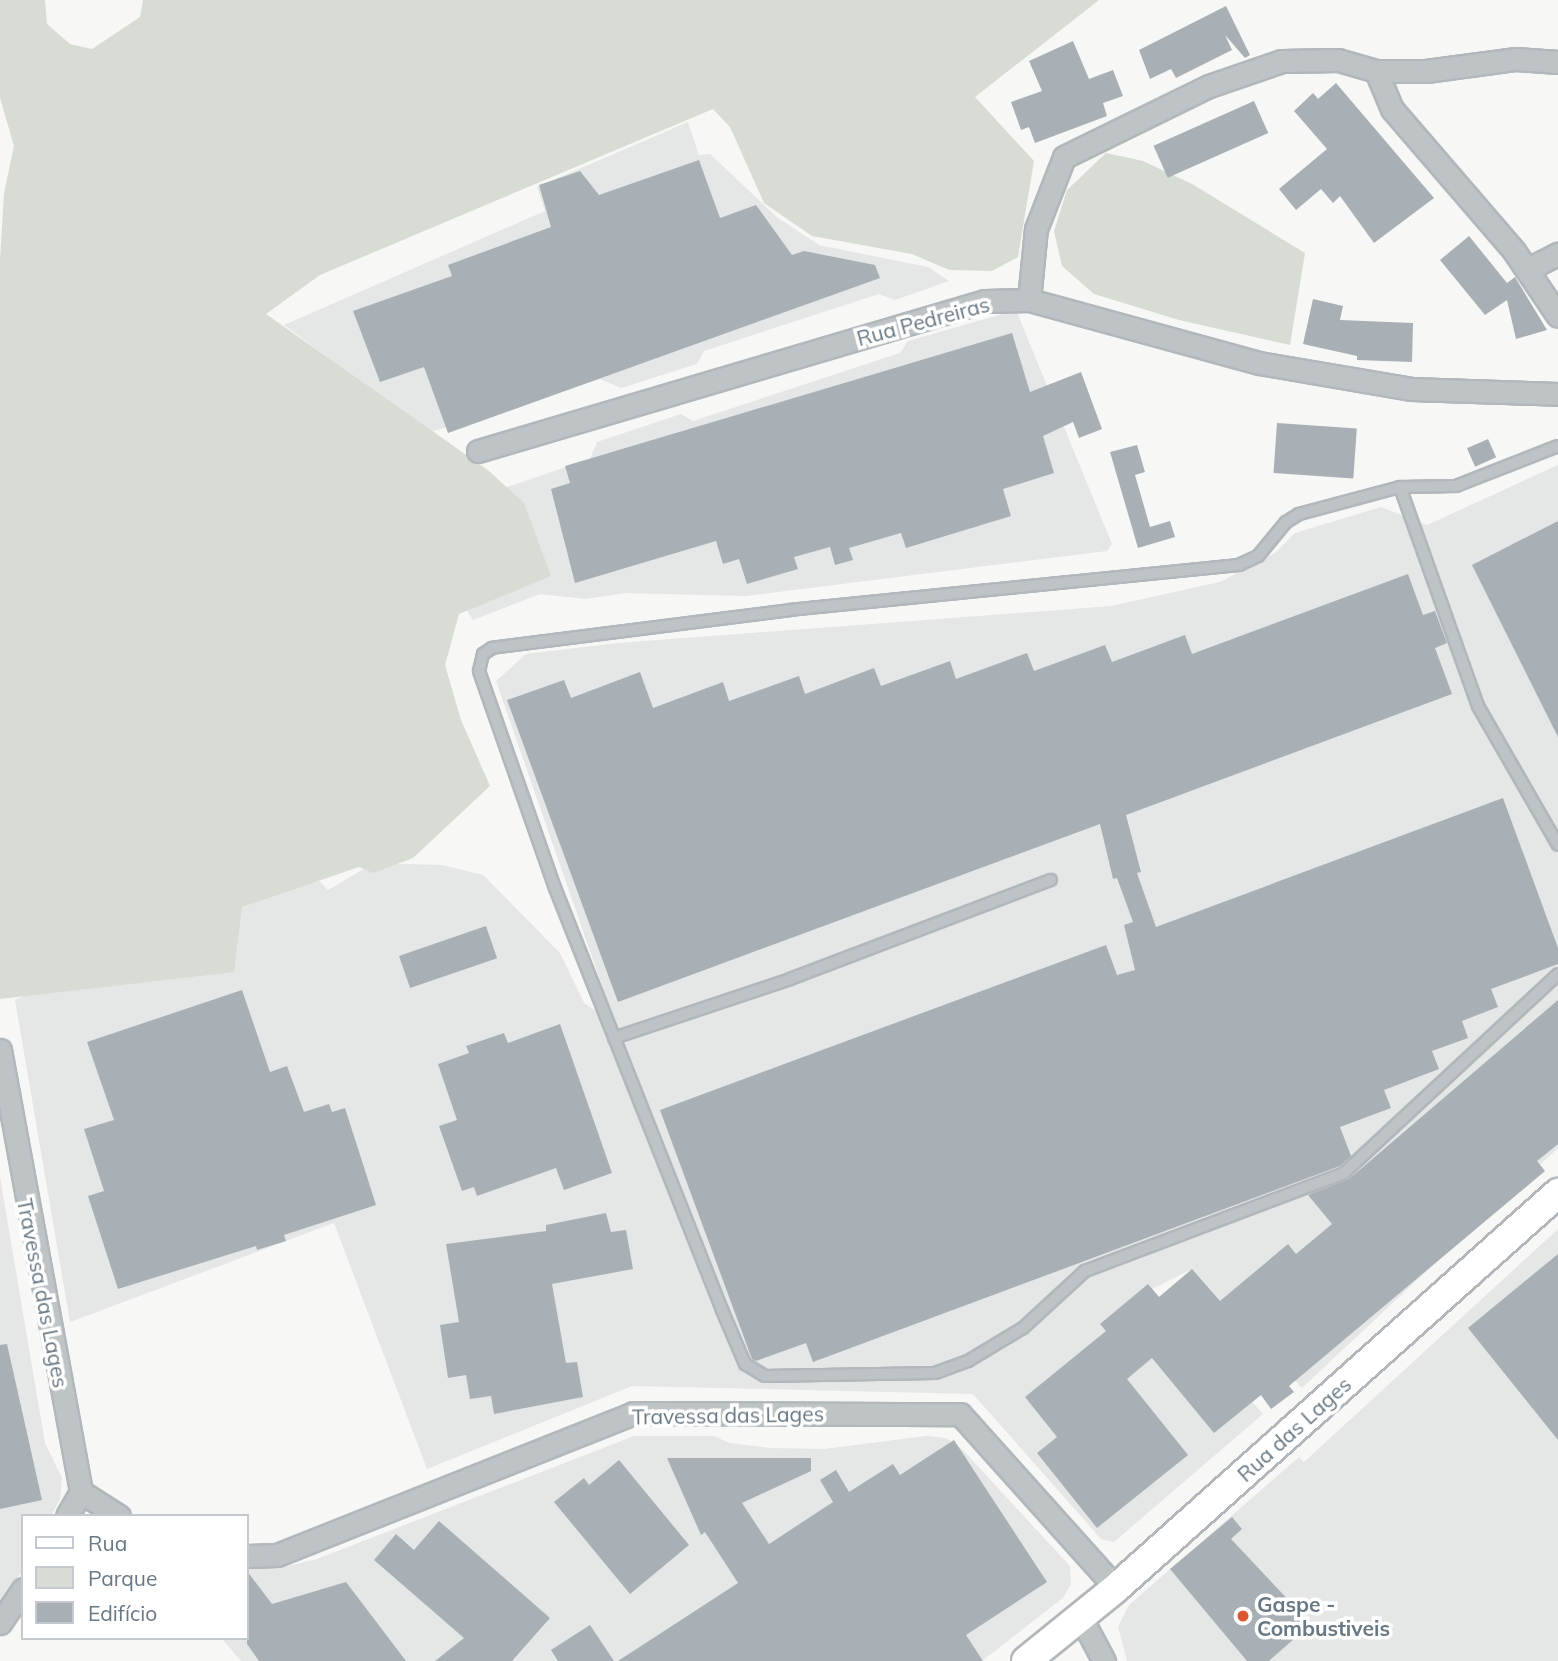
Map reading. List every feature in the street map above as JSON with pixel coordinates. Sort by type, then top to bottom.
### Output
[{"type":"main road","name":"Rua das Lages","points":[[1026,1661],[1082,1618],[1558,1193]]},
{"type":"street","points":[[1029,300],[1035,229],[1065,157],[1209,86],[1282,61],[1338,60],[1376,71],[1426,71],[1516,59],[1558,62]]},
{"type":"street","points":[[1376,71],[1392,109],[1528,269],[1558,316]]},
{"type":"street","points":[[1528,269],[1558,254]]},
{"type":"street","name":"Rua Pedreiras","points":[[478,451],[985,301],[1029,300],[1272,365],[1411,389],[1558,394]]},
{"type":"street","name":"Travessa das Lages","points":[[0,1050],[81,1492]]},
{"type":"street","name":"Travessa das Lages","points":[[248,1556],[277,1555],[632,1413],[960,1413],[1116,1588]]},
{"type":"street","points":[[68,1514],[81,1492],[116,1514]]},
{"type":"street","points":[[0,1623],[21,1591]]},
{"type":"street","points":[[1082,1618],[1104,1661]]},
{"type":"lane","points":[[1558,446],[1456,486],[1400,487],[1352,496],[1299,514],[1286,522],[1258,556],[1239,565],[791,610],[492,648],[484,654],[480,671],[555,888],[745,1364],[765,1376],[935,1373],[968,1361],[1023,1328],[1071,1283],[1104,1262],[1344,1173],[1558,974]]},
{"type":"lane","points":[[1400,487],[1473,697],[1558,845]]},
{"type":"lane","points":[[614,1038],[790,979],[1051,880]]},
{"type":"shaded area","points":[[688,122],[699,155],[710,154],[778,218],[819,245],[928,267],[949,281],[895,300],[879,294],[704,351],[697,364],[621,388],[600,379],[431,432],[504,488],[590,459],[597,442],[681,414],[693,421],[900,353],[908,341],[1016,310],[1112,544],[1107,551],[746,596],[626,593],[586,599],[540,594],[473,620],[389,483],[429,432],[284,325],[545,211],[537,187]]},
{"type":"shaded area","points":[[1558,465],[1558,1148],[1302,1388],[1190,1270],[1152,1289],[1263,1414],[1114,1542],[1101,1539],[973,1394],[632,1386],[427,1469],[334,1223],[70,1322],[15,1000],[114,952],[271,831],[328,890],[374,863],[442,865],[483,875],[560,953],[584,1003],[615,1023],[496,681],[526,654],[618,643],[1111,606],[1220,582],[1275,553],[1295,533],[1381,507],[1427,525]]},
{"type":"shaded area","points":[[0,1177],[45,1443],[62,1478],[60,1499],[52,1514],[21,1514],[21,1572],[0,1608]]},
{"type":"shaded area","points":[[1558,1229],[1558,1661],[1127,1661],[1118,1627],[1129,1605],[1299,1457],[1304,1462]]},
{"type":"shaded area","points":[[634,1436],[714,1436],[729,1443],[771,1448],[824,1449],[926,1436],[946,1438],[961,1448],[1070,1566],[1071,1584],[1063,1598],[982,1661],[241,1661],[223,1640],[248,1640],[248,1568],[280,1568],[317,1559]]},
{"type":"green space","points":[[0,0],[45,0],[47,24],[70,44],[92,49],[140,17],[143,0],[1099,0],[975,97],[1034,161],[1018,257],[992,271],[949,270],[912,254],[812,236],[764,203],[730,127],[713,109],[320,275],[266,314],[489,471],[524,503],[551,576],[459,614],[445,665],[461,720],[490,786],[413,858],[373,873],[359,867],[242,907],[234,972],[0,999],[0,260],[4,193],[14,146],[0,98]]},
{"type":"green space","points":[[1106,153],[1143,161],[1192,184],[1305,253],[1290,345],[1179,320],[1094,294],[1062,266],[1054,231],[1067,190]]},
{"type":"building","points":[[1226,6],[1250,55],[1245,58],[1225,35],[1232,50],[1176,78],[1171,69],[1150,79],[1139,50]]},
{"type":"building","points":[[1073,41],[1089,79],[1113,70],[1123,96],[1103,103],[1107,116],[1035,143],[1029,127],[1021,130],[1011,102],[1042,91],[1029,61]]},
{"type":"building","points":[[1336,83],[1434,198],[1374,243],[1340,196],[1333,203],[1321,189],[1296,210],[1279,189],[1327,149],[1294,111],[1313,93],[1318,99]]},
{"type":"building","points":[[1254,101],[1268,133],[1168,178],[1154,146]]},
{"type":"building","points":[[699,160],[720,218],[756,205],[792,255],[804,251],[875,265],[880,278],[448,433],[424,367],[380,382],[353,311],[452,276],[448,265],[551,227],[539,185],[580,171],[599,195]]},
{"type":"building","points":[[1469,236],[1507,283],[1515,277],[1547,330],[1516,339],[1507,300],[1485,315],[1440,260]]},
{"type":"building","points":[[1313,299],[1343,306],[1340,320],[1413,323],[1412,362],[1357,360],[1357,356],[1303,344]]},
{"type":"building","points":[[1012,333],[1030,392],[1081,372],[1102,429],[1079,438],[1073,422],[1043,436],[1054,473],[1003,489],[1011,516],[906,548],[901,533],[849,548],[853,560],[835,565],[830,547],[794,557],[798,569],[747,584],[739,559],[723,564],[716,541],[575,583],[551,489],[570,483],[565,466]]},
{"type":"building","points":[[1277,423],[1357,429],[1353,478],[1274,473]]},
{"type":"building","points":[[1488,439],[1496,457],[1475,467],[1467,448]]},
{"type":"building","points":[[1137,445],[1145,472],[1135,475],[1150,527],[1170,521],[1175,537],[1138,548],[1110,452]]},
{"type":"building","points":[[1558,521],[1558,737],[1472,565]]},
{"type":"building","points":[[1408,574],[1423,615],[1435,611],[1447,643],[1435,648],[1452,694],[1126,815],[1141,872],[1137,873],[1156,927],[1503,798],[1558,948],[1558,964],[1491,989],[1498,1007],[1462,1021],[1468,1038],[1432,1051],[1439,1069],[1384,1090],[1391,1108],[1340,1127],[1351,1156],[1340,1166],[813,1362],[806,1343],[756,1361],[752,1359],[660,1110],[1106,945],[1117,975],[1135,970],[1124,925],[1133,922],[1117,878],[1113,879],[1100,824],[618,1002],[507,700],[564,680],[571,698],[640,672],[653,708],[723,682],[729,701],[799,676],[805,694],[874,668],[881,686],[950,661],[956,679],[1027,653],[1034,671],[1105,645],[1112,662],[1185,635],[1192,654]]},
{"type":"building","points":[[486,926],[497,958],[410,988],[399,956]]},
{"type":"building","points":[[242,990],[270,1072],[287,1066],[304,1112],[329,1104],[332,1112],[345,1108],[376,1205],[284,1235],[286,1241],[257,1250],[256,1246],[118,1289],[88,1196],[104,1191],[84,1129],[114,1120],[87,1042]]},
{"type":"building","points":[[1558,1000],[1558,1144],[1537,1161],[1545,1171],[1289,1386],[1294,1392],[1271,1409],[1261,1395],[1214,1433],[1152,1358],[1127,1379],[1188,1455],[1097,1528],[1037,1453],[1057,1437],[1025,1397],[1106,1331],[1100,1324],[1148,1284],[1159,1297],[1192,1269],[1220,1301],[1288,1244],[1296,1254],[1332,1224],[1308,1195],[1349,1179]]},
{"type":"building","points":[[560,1024],[612,1173],[564,1190],[556,1168],[477,1196],[474,1187],[462,1191],[439,1126],[457,1120],[438,1064],[469,1053],[466,1046],[504,1033],[508,1043]]},
{"type":"building","points":[[606,1213],[611,1232],[626,1230],[633,1269],[552,1284],[566,1363],[577,1362],[583,1397],[494,1414],[491,1396],[470,1399],[466,1375],[448,1378],[440,1325],[459,1322],[446,1244],[546,1231],[546,1225]]},
{"type":"building","points":[[1558,1254],[1558,1440],[1468,1328]]},
{"type":"building","points":[[7,1344],[42,1500],[0,1509],[0,1345]]},
{"type":"building","points":[[954,1440],[1047,1582],[966,1635],[983,1661],[618,1661],[738,1583],[705,1532],[701,1535],[667,1458],[811,1458],[811,1471],[742,1503],[769,1544],[833,1502],[820,1480],[836,1470],[849,1492],[893,1464],[900,1475]]},
{"type":"building","points":[[619,1460],[689,1545],[630,1594],[554,1502],[584,1478],[589,1485]]},
{"type":"building","points":[[1232,1517],[1242,1529],[1231,1539],[1311,1624],[1269,1661],[1247,1661],[1170,1569]]},
{"type":"building","points":[[439,1521],[550,1618],[512,1661],[435,1661],[464,1638],[374,1560],[396,1534],[414,1550]]},
{"type":"building","points":[[248,1572],[272,1604],[346,1582],[406,1661],[259,1661],[247,1644]]},
{"type":"building","points":[[590,1625],[614,1661],[558,1661],[551,1650]]},
{"type":"place","name":"Gaspe - Combustiveis","points":[[1243,1616]]}]
